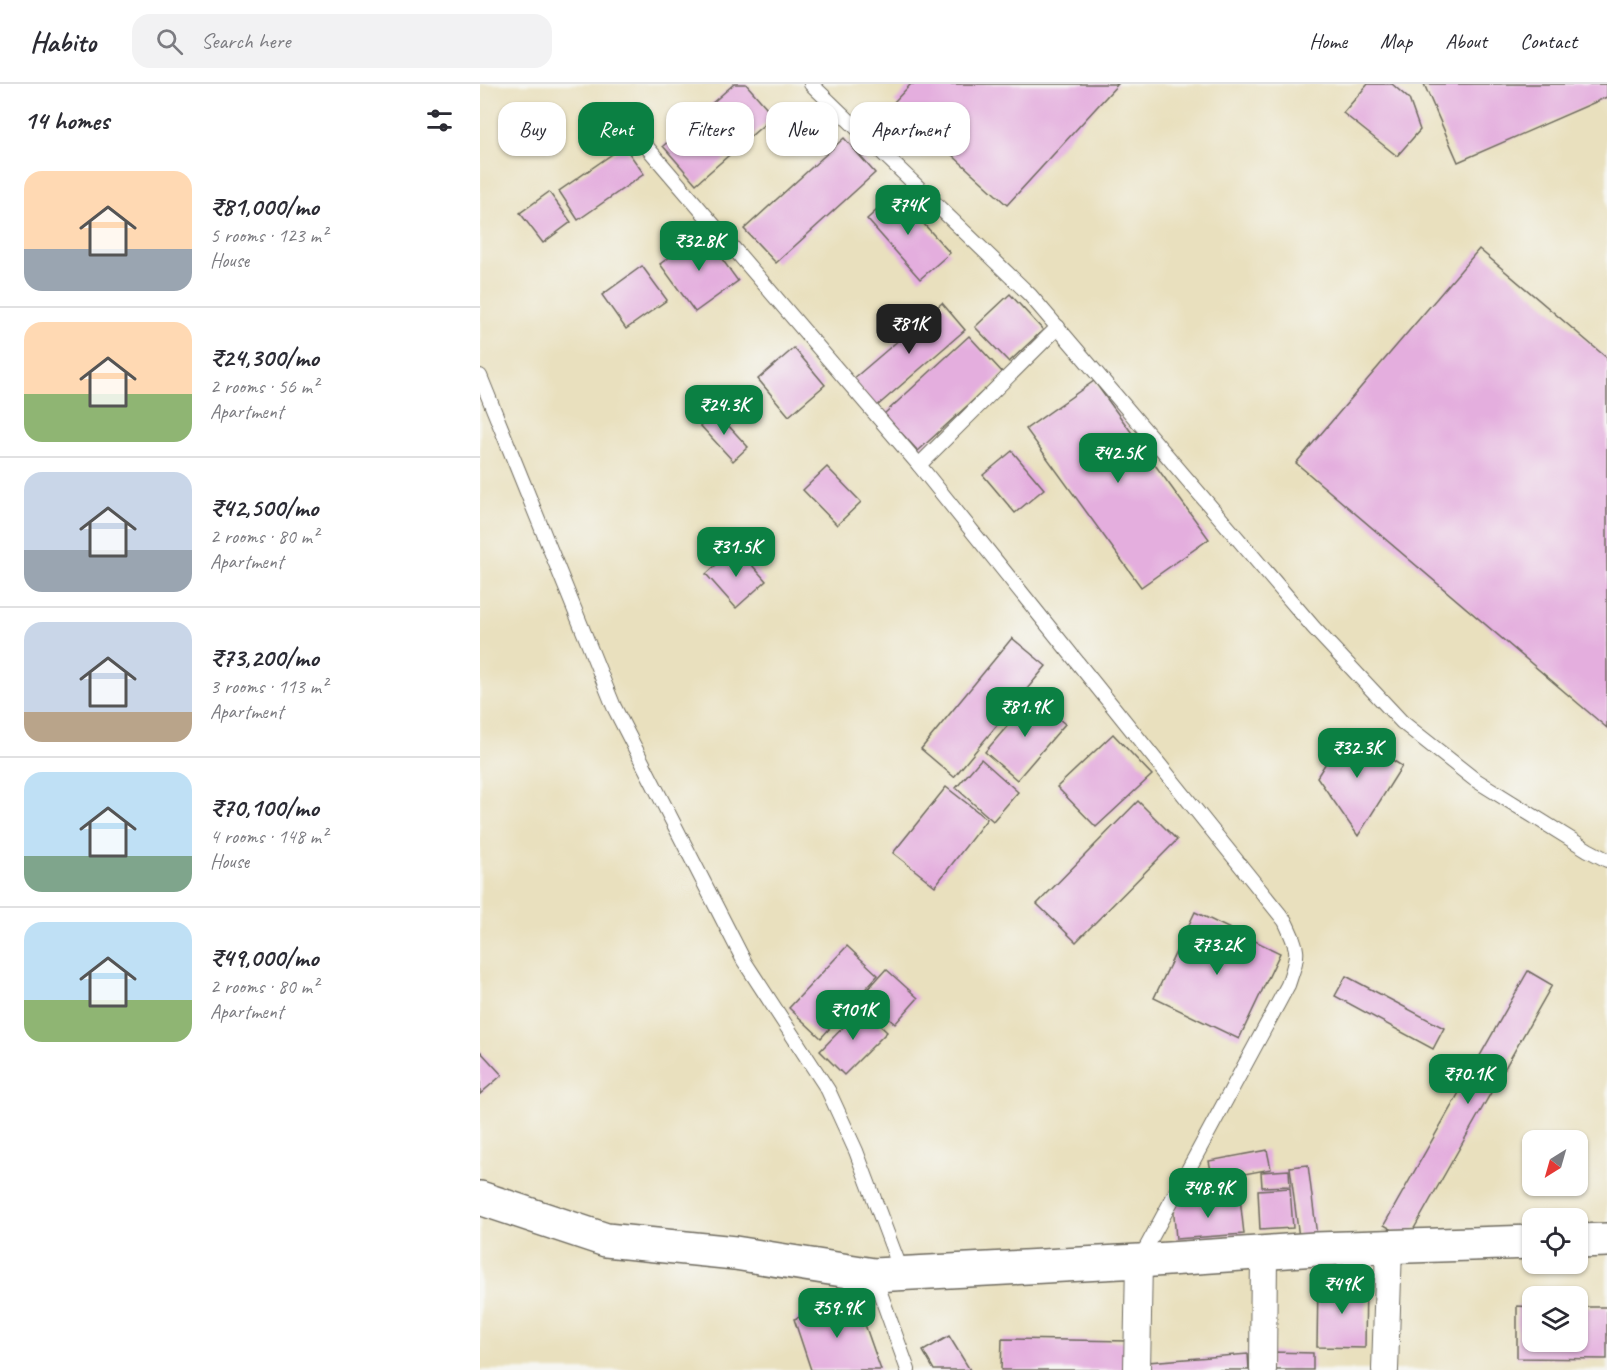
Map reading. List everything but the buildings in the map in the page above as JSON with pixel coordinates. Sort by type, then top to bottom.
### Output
[{"type":"street","points":[[480,1198],[606,1240],[735,1253],[888,1274],[1316,1249],[1522,1242]]},
{"type":"street","points":[[1588,1241],[1607,1240]]},
{"type":"street","points":[[1385,1370],[1389,1247]]},
{"type":"street","points":[[1263,1370],[1264,1253]]},
{"type":"street","points":[[1137,1370],[1139,1261]]},
{"type":"lane","points":[[811,84],[1030,295],[1314,628],[1402,722],[1474,779],[1607,860]]},
{"type":"lane","points":[[654,155],[919,465],[1285,921],[1297,946],[1297,959],[1288,985],[1139,1261]]},
{"type":"lane","points":[[919,465],[1058,327]]},
{"type":"lane","points":[[480,376],[614,707],[744,961],[828,1090],[856,1151],[888,1274],[908,1370]]}]
